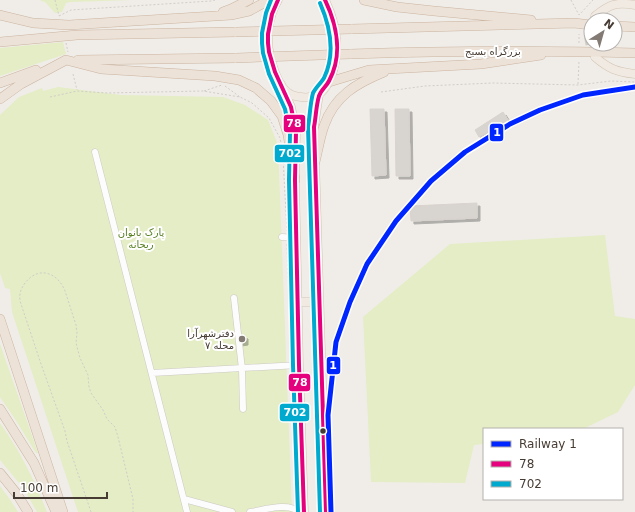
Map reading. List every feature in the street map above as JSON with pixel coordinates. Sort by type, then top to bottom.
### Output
[{"type":"highway","points":[[210,16],[231,9],[249,0]]},
{"type":"highway","points":[[0,15],[33,23],[63,25],[231,15],[249,11],[269,0]]},
{"type":"highway","points":[[364,0],[398,7],[434,11],[574,23]]},
{"type":"highway","points":[[0,21],[26,28],[77,35]]},
{"type":"highway","points":[[0,42],[77,35],[351,29],[583,22]]},
{"type":"highway","points":[[623,26],[635,27]]},
{"type":"highway","name":"بزرگراه بسیج","points":[[67,56],[236,58],[462,51],[635,52]]},
{"type":"highway","points":[[329,82],[369,70],[481,64],[573,51]]},
{"type":"highway","points":[[0,83],[67,56],[101,69],[215,76],[239,80],[256,88],[271,101],[282,116],[288,135],[295,180]]},
{"type":"highway","points":[[0,100],[21,84],[67,56]]},
{"type":"highway","points":[[315,162],[324,125],[331,111],[342,96],[356,84],[392,69]]},
{"type":"highway","points":[[0,319],[63,512]]},
{"type":"highway","points":[[0,409],[34,463],[56,512]]},
{"type":"highway","points":[[0,473],[17,494],[28,512]]},
{"type":"main road","points":[[278,0],[272,14],[268,43],[275,72],[291,107],[296,132],[295,180],[304,512]]},
{"type":"main road","points":[[325,0],[334,22],[337,40],[336,59],[329,82],[320,94],[314,127],[326,512]]},
{"type":"main road","points":[[602,12],[607,7],[620,3],[635,4]]},
{"type":"main road","points":[[595,57],[605,66],[618,72],[635,74]]},
{"type":"main road","points":[[281,84],[291,95],[306,98],[320,94]]},
{"type":"main road","points":[[298,302],[319,302]]},
{"type":"street","points":[[95,152],[187,512]]},
{"type":"street","points":[[285,238],[297,238]]},
{"type":"street","points":[[234,298],[242,369],[243,409]]},
{"type":"street","points":[[152,373],[299,365]]},
{"type":"street","points":[[184,499],[232,512]]},
{"type":"street","points":[[250,512],[287,507],[295,509],[299,512]]},
{"type":"path","points":[[55,0],[58,12]]},
{"type":"path","points":[[59,16],[71,10],[214,0]]},
{"type":"path","points":[[571,0],[579,15],[593,0]]},
{"type":"path","points":[[579,34],[579,43]]},
{"type":"path","points":[[65,42],[67,56]]},
{"type":"path","points":[[578,85],[579,60]]},
{"type":"path","points":[[73,74],[77,91]]},
{"type":"path","points":[[381,92],[425,86],[493,83],[578,85],[611,81],[635,82]]},
{"type":"path","points":[[203,91],[223,85],[240,97],[252,103],[269,118],[280,138],[282,150]]},
{"type":"path","points":[[50,98],[77,91],[107,93],[203,91],[240,97]]},
{"type":"path","points":[[283,156],[285,238],[291,350]]},
{"type":"path","points":[[91,512],[20,301],[19,295],[24,285],[32,276],[40,272],[50,274],[64,287],[76,325],[76,343],[80,358],[88,375],[91,393],[103,410],[107,419],[115,427],[133,499],[133,512]]},
{"type":"green space","points":[[39,0],[132,0],[70,2],[66,3],[62,12],[55,13],[45,2]]},
{"type":"green space","points":[[63,42],[66,54],[0,76],[0,48]]},
{"type":"green space","name":"پارک بانوان ریحانه","points":[[58,87],[121,95],[223,97],[245,105],[268,120],[278,145],[292,512],[78,512],[12,312],[10,289],[5,288],[0,273],[0,115],[19,97],[42,88],[43,91]]},
{"type":"green space","points":[[605,235],[615,316],[635,319],[635,385],[618,412],[585,428],[483,428],[483,444],[474,445],[465,483],[371,482],[363,317],[450,244]]},
{"type":"green space","points":[[0,344],[38,453],[36,453],[0,397]]},
{"type":"green space","points":[[0,423],[26,466],[47,512],[37,512],[24,489],[0,460]]},
{"type":"green space","points":[[0,486],[11,501],[18,512],[0,512]]},
{"type":"building","points":[[370,109],[384,109],[386,175],[372,176]]},
{"type":"building","points":[[395,109],[409,109],[410,176],[396,176]]},
{"type":"building","points":[[503,112],[508,120],[479,137],[475,130]]},
{"type":"building","points":[[477,203],[477,218],[411,221],[410,206]]},
{"type":"building","name":"دفترشهرآرا محله ۷","points":[[238,336],[245,336],[245,342],[239,343]]},
{"type":"tunnel","points":[[592,52],[594,56]]},
{"type":"rail line","name":"1","points":[[331,512],[328,415],[336,342],[350,302],[367,264],[396,221],[431,181],[465,152],[510,124],[540,110],[583,95],[635,87]]},
{"type":"transit line","name":"702","points":[[271,0],[266,13],[262,33],[263,53],[269,74],[285,109],[290,133],[289,180],[298,512]]},
{"type":"transit line","name":"78","points":[[278,0],[272,14],[268,34],[268,43],[275,72],[291,107],[296,132],[295,180],[304,512]]},
{"type":"transit line","name":"78","points":[[325,0],[333,20],[337,40],[336,61],[328,83],[319,96],[314,127],[326,512]]},
{"type":"transit line","name":"702","points":[[320,3],[327,21],[331,49],[328,69],[324,78],[313,93],[308,127],[320,512]]},
{"type":"place","name":"دفترشهرآرا محله ۷","points":[[242,339]]}]
